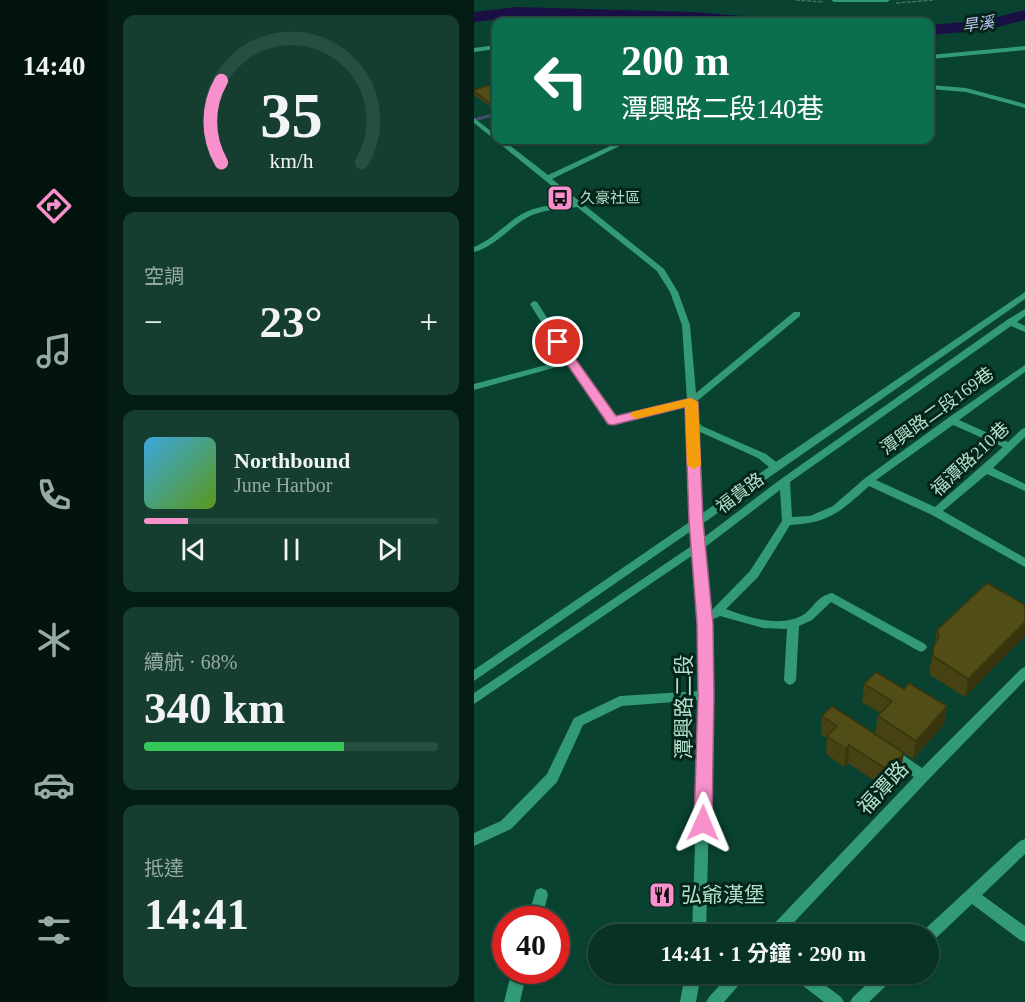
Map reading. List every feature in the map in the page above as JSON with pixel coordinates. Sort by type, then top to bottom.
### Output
[{"type":"street","points":[[834,0],[888,0]]},
{"type":"street","points":[[474,50],[492,48]]},
{"type":"street","points":[[934,57],[1025,48]]},
{"type":"street","points":[[934,87],[966,90],[1025,106]]},
{"type":"street","name":"潭興路二段","points":[[474,120],[492,134]]},
{"type":"street","name":"潭興路二段","points":[[504,144],[650,260],[665,277],[678,301],[686,325],[693,422],[696,521],[705,624],[706,695],[699,924]]},
{"type":"street","points":[[548,178],[620,144]]},
{"type":"street","points":[[474,250],[482,248],[501,231],[530,213],[579,204]]},
{"type":"street","name":"福貴路","points":[[474,676],[1025,295]]},
{"type":"street","points":[[534,304],[570,361],[613,421],[691,402],[797,314]]},
{"type":"street","name":"福貴路","points":[[474,699],[699,546],[785,481],[1025,312]]},
{"type":"street","points":[[1010,322],[1025,329]]},
{"type":"street","points":[[474,387],[570,361]]},
{"type":"street","name":"潭興路二段169巷","points":[[787,521],[811,520],[837,509],[868,481],[1025,368]]},
{"type":"street","points":[[951,420],[1010,446]]},
{"type":"street","points":[[693,422],[699,428],[762,456],[775,467]]},
{"type":"street","name":"福潭路210巷","points":[[936,512],[986,470],[1025,431]]},
{"type":"street","points":[[986,470],[1025,488]]},
{"type":"street","points":[[705,624],[754,574],[787,521],[785,481]]},
{"type":"street","points":[[868,481],[936,512],[1025,563]]},
{"type":"street","points":[[718,611],[751,623],[793,624],[809,617],[824,599],[832,597],[921,647]]},
{"type":"street","points":[[790,680],[793,624]]},
{"type":"street","name":"福潭路","points":[[783,924],[1025,672]]},
{"type":"street","points":[[474,840],[506,825],[552,778],[578,722],[620,701],[706,695]]},
{"type":"street","points":[[884,750],[923,776]]},
{"type":"street","points":[[939,926],[1025,845]]},
{"type":"street","points":[[538,906],[541,895]]},
{"type":"street","points":[[972,896],[1025,935]]},
{"type":"street","points":[[512,1002],[516,984]]},
{"type":"street","points":[[688,1002],[691,984]]},
{"type":"street","points":[[714,1002],[730,984]]},
{"type":"street","points":[[812,984],[836,1002]]},
{"type":"street","points":[[858,1002],[877,984]]},
{"type":"building","points":[[492,84],[492,105],[474,91]]},
{"type":"building","points":[[987,583],[1025,605],[1025,622],[968,679],[933,656],[933,649],[939,635],[937,630]]},
{"type":"building","points":[[876,672],[904,689],[909,683],[947,706],[916,741],[878,716],[892,701],[864,684]]},
{"type":"building","points":[[832,706],[904,753],[888,770],[849,745],[846,749],[827,736],[837,726],[822,716]]},
{"type":"waterway","name":"旱溪","points":[[474,17],[516,12],[705,18]]},
{"type":"waterway","name":"旱溪","points":[[934,30],[986,25],[1025,15]]},
{"type":"waterway","points":[[474,120],[492,115]]},
{"type":"slow traffic","points":[[636,415],[691,402],[694,465]]},
{"type":"place","name":"久豪社區","points":[[560,198]]},
{"type":"place","name":"弘爺漢堡","points":[[662,895]]},
{"type":"route","points":[[558,342],[613,421],[691,402],[696,521],[705,624],[703,823]]}]
